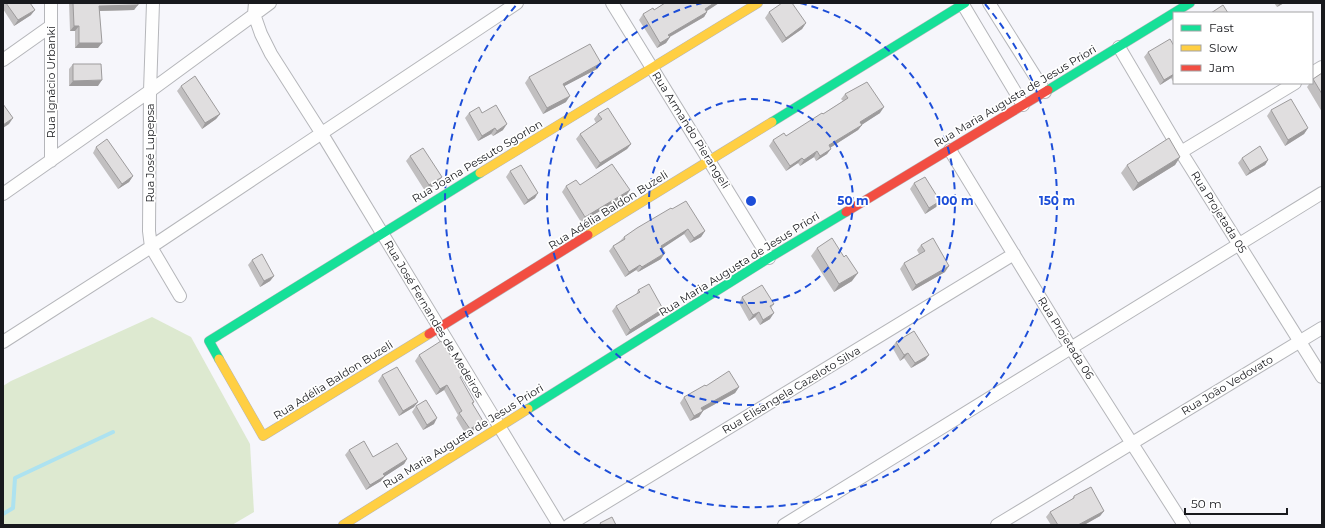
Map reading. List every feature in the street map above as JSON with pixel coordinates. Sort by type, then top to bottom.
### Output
[{"type":"street","name":"Rua Ignácio Urbanki","points":[[51,3],[51,160]]},
{"type":"street","name":"Rua José Lupepsa","points":[[153,3],[150,91],[149,231],[151,247],[180,296]]},
{"type":"street","points":[[3,194],[150,91],[255,8],[270,3]]},
{"type":"street","points":[[3,342],[151,247],[517,3]]},
{"type":"street","name":"Rua Armando Pierangeli","points":[[612,3],[769,258]]},
{"type":"street","name":"Rua Joana Pessuto Sgorlon","points":[[264,436],[209,341],[382,233],[758,3]]},
{"type":"street","points":[[964,3],[1023,105]]},
{"type":"street","name":"Rua Adélia Baldon Buzeli","points":[[264,436],[964,3]]},
{"type":"street","points":[[989,3],[1045,92]]},
{"type":"street","name":"Rua Maria Augusta de Jesus Priori","points":[[1175,12],[1190,3]]},
{"type":"street","name":"Rua José Fernandes de Medeiros","points":[[255,8],[261,34],[271,54],[322,134],[559,525]]},
{"type":"street","name":"Rua Maria Augusta de Jesus Priori","points":[[343,525],[769,258],[950,150],[1173,14]]},
{"type":"street","points":[[3,60],[52,26]]},
{"type":"street","name":"Rua Projetada 05","points":[[1119,47],[1181,152],[1322,377]]},
{"type":"street","points":[[1313,72],[1322,67]]},
{"type":"street","points":[[1181,152],[1293,84]]},
{"type":"street","name":"Rua Projetada 06","points":[[950,150],[1071,348],[1184,525]]},
{"type":"street","points":[[784,525],[1322,193]]},
{"type":"street","name":"Rua Elisangela Cazeloto Silva","points":[[569,525],[1014,254]]},
{"type":"street","name":"Rua João Vedovato","points":[[997,525],[1322,328]]},
{"type":"green space","points":[[152,317],[191,337],[250,444],[254,512],[232,525],[3,525],[3,386]]},
{"type":"building","points":[[6,3],[30,3],[35,10],[18,20]]},
{"type":"building","points":[[73,3],[138,3],[138,5],[99,6],[102,43],[79,43],[79,26],[74,26]]},
{"type":"building","points":[[665,3],[714,3],[705,9],[707,12],[668,35],[670,37],[660,43],[643,14],[653,8],[654,10]]},
{"type":"building","points":[[782,3],[792,3],[806,23],[786,38],[769,12]]},
{"type":"building","points":[[1223,5],[1227,12],[1212,12]]},
{"type":"building","points":[[1170,39],[1173,44],[1173,75],[1164,80],[1148,52]]},
{"type":"building","points":[[590,44],[601,63],[563,84],[570,96],[547,108],[529,77]]},
{"type":"building","points":[[73,64],[101,64],[102,80],[73,81]]},
{"type":"building","points":[[1322,73],[1322,94],[1313,79]]},
{"type":"building","points":[[195,76],[220,114],[205,123],[181,86]]},
{"type":"building","points":[[867,82],[884,107],[860,122],[862,125],[829,145],[831,149],[820,156],[817,151],[804,160],[802,158],[790,166],[773,140],[784,133],[786,136],[822,113],[823,114],[848,98],[845,94]]},
{"type":"building","points":[[1291,99],[1308,128],[1288,140],[1271,110]]},
{"type":"building","points":[[3,104],[13,118],[3,125]]},
{"type":"building","points":[[496,105],[507,124],[497,131],[495,128],[482,136],[469,113],[479,107],[482,113]]},
{"type":"building","points":[[608,108],[631,144],[600,163],[580,134],[602,119],[598,114]]},
{"type":"building","points":[[1169,138],[1180,157],[1138,183],[1127,165]]},
{"type":"building","points":[[107,139],[133,176],[122,184],[96,147]]},
{"type":"building","points":[[1260,146],[1268,160],[1250,171],[1242,158]]},
{"type":"building","points":[[423,148],[442,177],[429,185],[410,156]]},
{"type":"building","points":[[612,164],[630,190],[585,217],[566,186],[576,180],[580,185]]},
{"type":"building","points":[[521,165],[538,193],[528,200],[510,171]]},
{"type":"building","points":[[925,177],[940,201],[929,208],[914,183]]},
{"type":"building","points":[[686,201],[705,231],[694,238],[688,229],[661,246],[665,253],[642,267],[640,265],[629,272],[613,246],[625,239],[624,237],[637,228]]},
{"type":"building","points":[[832,238],[844,257],[846,255],[858,273],[839,284],[817,248]]},
{"type":"building","points":[[933,238],[949,266],[916,285],[904,263],[925,251],[921,245]]},
{"type":"building","points":[[262,254],[274,276],[264,281],[252,260]]},
{"type":"building","points":[[649,284],[663,309],[630,330],[616,306],[640,292],[638,290]]},
{"type":"building","points":[[762,285],[774,304],[770,306],[774,313],[763,320],[759,312],[753,315],[742,297]]},
{"type":"building","points":[[914,331],[929,355],[915,363],[908,353],[904,355],[896,342]]},
{"type":"building","points":[[441,341],[464,375],[460,377],[474,402],[472,403],[483,421],[470,429],[459,413],[462,411],[447,385],[440,389],[419,355]]},
{"type":"building","points":[[397,367],[418,402],[403,411],[382,375]]},
{"type":"building","points":[[729,371],[739,387],[701,408],[703,411],[694,416],[684,397],[705,385],[706,386]]},
{"type":"building","points":[[426,400],[437,418],[427,425],[416,406]]},
{"type":"building","points":[[364,441],[373,457],[397,443],[407,459],[383,474],[385,476],[370,485],[349,450]]},
{"type":"building","points":[[1091,487],[1104,511],[1078,525],[1058,525],[1050,512]]},
{"type":"building","points":[[612,517],[616,525],[601,525],[600,523]]},
{"type":"waterway","points":[[3,514],[13,508],[15,478],[113,432]]},
{"type":"traffic: fast","points":[[772,122],[965,3]]},
{"type":"traffic: fast","points":[[1175,12],[1190,3]]},
{"type":"traffic: fast","points":[[1048,90],[1173,13]]},
{"type":"traffic: fast","points":[[219,359],[209,341],[480,173]]},
{"type":"traffic: fast","points":[[528,409],[769,258],[846,212]]},
{"type":"traffic: slow","points":[[480,173],[758,3]]},
{"type":"traffic: slow","points":[[588,235],[772,122]]},
{"type":"traffic: slow","points":[[219,359],[263,436],[429,334]]},
{"type":"traffic: slow","points":[[343,525],[528,409]]},
{"type":"traffic: jam","points":[[846,212],[1048,90]]},
{"type":"traffic: jam","points":[[429,334],[588,235]]}]
